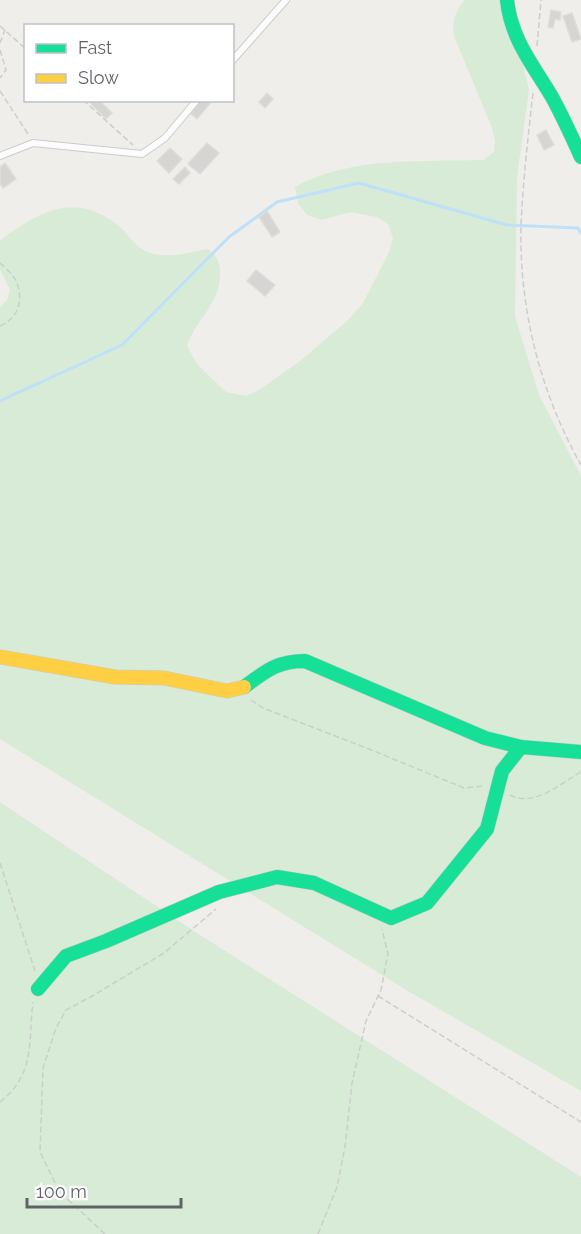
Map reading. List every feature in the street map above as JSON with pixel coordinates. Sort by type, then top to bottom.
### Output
[{"type":"street","points":[[507,0],[509,18],[519,46],[556,104],[581,158]]},
{"type":"street","points":[[0,657],[115,677],[164,678],[227,691],[243,688],[269,668],[288,661],[305,661],[485,738],[521,747],[581,752]]},
{"type":"street","points":[[38,989],[66,956],[219,892],[277,877],[314,883],[391,918],[427,903],[487,829],[502,771],[521,747]]},
{"type":"lane","points":[[234,59],[286,0]]},
{"type":"lane","points":[[0,156],[33,143],[142,154],[165,138],[196,102]]},
{"type":"path","points":[[537,48],[542,0]]},
{"type":"path","points":[[0,26],[24,47]]},
{"type":"path","points":[[0,43],[5,30]]},
{"type":"path","points":[[0,50],[6,70],[0,78]]},
{"type":"path","points":[[0,91],[33,143]]},
{"type":"path","points":[[533,94],[522,200],[524,295],[532,340],[545,384],[558,420],[581,465]]},
{"type":"path","points":[[85,102],[142,154]]},
{"type":"path","points":[[0,262],[16,280],[21,299],[18,311],[0,326]]},
{"type":"path","points":[[236,689],[263,708],[369,748],[464,788],[489,786],[498,788],[516,798],[531,800],[581,772]]},
{"type":"path","points":[[0,863],[36,971],[38,989],[33,1003],[29,1055],[20,1081],[0,1102]]},
{"type":"path","points":[[105,1234],[59,1191],[40,1152],[42,1068],[56,1028],[66,1010],[164,953],[222,904]]},
{"type":"path","points":[[318,1234],[337,1187],[345,1147],[352,1083],[366,1022],[381,990],[388,954],[384,934],[374,911]]},
{"type":"path","points":[[378,996],[581,1122]]},
{"type":"green space","points":[[465,0],[501,0],[523,65],[529,90],[517,177],[515,316],[539,395],[581,476],[581,1091],[408,991],[0,739],[0,307],[7,300],[10,290],[0,269],[0,241],[22,225],[46,213],[57,209],[80,208],[103,215],[147,252],[175,255],[208,249],[219,262],[219,284],[212,303],[187,346],[197,364],[226,392],[246,396],[262,388],[300,361],[346,322],[363,303],[389,252],[393,238],[388,224],[377,217],[350,212],[322,220],[307,215],[298,203],[295,187],[316,177],[363,165],[411,161],[483,160],[494,152],[495,141],[492,128],[454,36],[455,16]]},
{"type":"green space","points":[[0,802],[197,933],[581,1177],[581,1234],[0,1234]]},
{"type":"building","points":[[551,10],[561,12],[560,20],[555,19],[553,28],[548,27]]},
{"type":"building","points":[[572,13],[581,39],[572,42],[563,16]]},
{"type":"building","points":[[267,93],[273,99],[265,108],[259,102]]},
{"type":"building","points":[[101,102],[112,113],[106,119],[91,104]]},
{"type":"building","points":[[199,102],[211,102],[197,119],[190,113]]},
{"type":"building","points":[[546,130],[554,145],[544,150],[537,135]]},
{"type":"building","points":[[207,143],[219,153],[200,174],[188,164]]},
{"type":"building","points":[[170,148],[182,159],[169,173],[157,161]]},
{"type":"building","points":[[5,163],[16,179],[3,188],[0,183],[0,167]]},
{"type":"building","points":[[185,167],[190,173],[179,184],[173,179]]},
{"type":"building","points":[[267,211],[280,232],[272,237],[259,217]]},
{"type":"building","points":[[256,270],[275,285],[265,296],[247,281]]},
{"type":"waterway","points":[[0,401],[122,345],[229,237],[277,202],[359,183],[507,225],[578,228],[581,233]]},
{"type":"traffic: fast","points":[[507,0],[509,14],[518,39],[556,104],[581,157]]},
{"type":"traffic: fast","points":[[244,687],[279,665],[305,661],[485,738],[521,747]]},
{"type":"traffic: fast","points":[[38,989],[66,956],[219,892],[277,877],[314,883],[391,918],[427,903],[487,829],[502,771],[521,747],[581,752]]},
{"type":"traffic: slow","points":[[0,657],[115,677],[164,678],[227,691],[244,687]]}]
